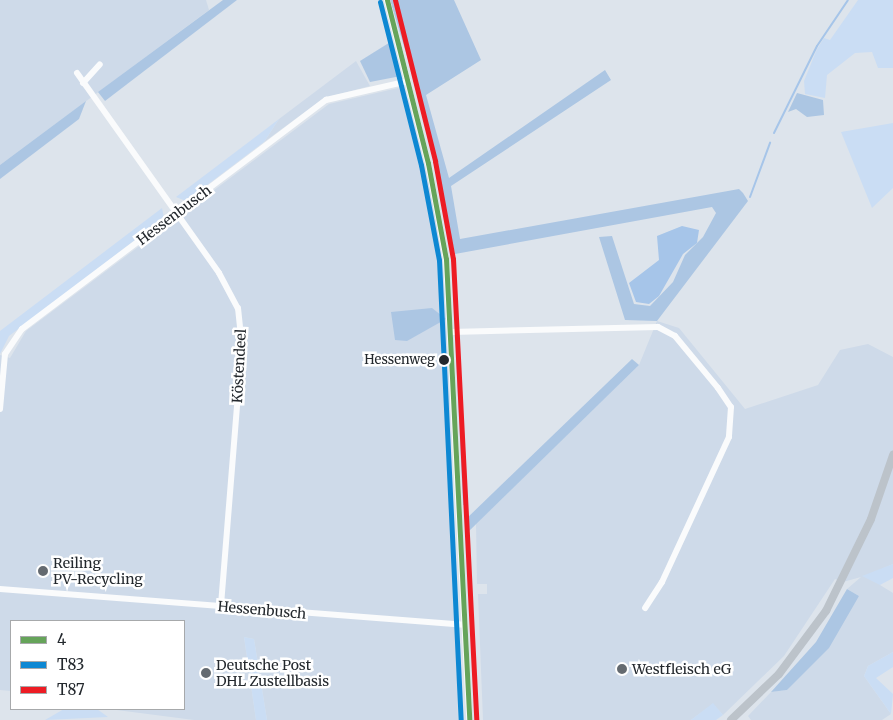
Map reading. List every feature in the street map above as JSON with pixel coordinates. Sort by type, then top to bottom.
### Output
[{"type":"main road","points":[[731,720],[779,674],[826,611],[872,519],[893,456]]},
{"type":"street","points":[[387,0],[440,220],[451,332],[468,720]]},
{"type":"street","points":[[84,84],[100,64]]},
{"type":"street","name":"Köstendeel","points":[[77,73],[230,290],[241,322],[221,607]]},
{"type":"street","name":"Hessenbusch","points":[[0,409],[5,354],[14,336],[326,100],[408,81]]},
{"type":"street","points":[[451,332],[658,327],[674,336],[718,388],[731,407],[729,437],[662,582],[645,608]]},
{"type":"street","name":"Hessenbusch","points":[[0,589],[464,625]]},
{"type":"shaded area","points":[[0,0],[206,0],[209,10],[0,165]]},
{"type":"shaded area","points":[[223,0],[237,0],[105,101],[98,92]]},
{"type":"shaded area","points":[[390,0],[454,0],[481,60],[426,95],[449,178],[605,70],[611,80],[451,186],[460,239],[739,189],[743,193],[748,201],[657,321],[625,320],[599,237],[612,236],[634,304],[650,306],[673,282],[685,255],[703,237],[716,213],[712,207],[455,254],[420,99]]},
{"type":"shaded area","points":[[858,0],[893,0],[893,68],[878,68],[872,52],[855,53],[827,75],[825,98],[805,94],[804,81],[817,49],[824,38],[830,40]]},
{"type":"shaded area","points":[[392,41],[401,76],[370,82],[360,61]]},
{"type":"shaded area","points":[[356,61],[370,86],[324,98],[264,142],[279,119]]},
{"type":"shaded area","points":[[398,88],[408,99],[433,200],[447,296],[458,720],[267,720],[254,639],[244,637],[256,720],[194,720],[117,710],[185,710],[185,620],[10,620],[10,691],[0,690],[0,355],[10,358],[26,331],[329,104]]},
{"type":"shaded area","points":[[797,93],[823,100],[824,115],[807,117],[796,109],[788,112]]},
{"type":"shaded area","points":[[86,101],[79,119],[0,179],[0,165]]},
{"type":"shaded area","points":[[279,119],[264,142],[186,201],[176,197]]},
{"type":"shaded area","points":[[893,123],[893,188],[872,208],[841,132]]},
{"type":"shaded area","points":[[162,208],[164,218],[9,336],[0,354],[0,331]]},
{"type":"shaded area","points":[[682,226],[699,230],[697,243],[683,254],[659,296],[649,304],[636,302],[629,283],[659,260],[657,236]]},
{"type":"shaded area","points":[[432,308],[446,319],[407,341],[395,340],[391,312]]},
{"type":"shaded area","points":[[657,321],[679,328],[745,409],[818,385],[840,350],[868,344],[893,357],[893,564],[884,568],[880,585],[893,593],[893,652],[868,666],[864,676],[891,714],[882,720],[751,720],[748,716],[771,692],[787,690],[859,596],[847,589],[861,577],[843,582],[835,579],[784,656],[723,715],[713,704],[691,720],[483,720],[478,594],[487,594],[487,584],[477,584],[476,524],[639,365]]},
{"type":"shaded area","points":[[456,354],[460,357],[468,505],[463,505]]},
{"type":"shaded area","points":[[632,359],[639,365],[466,534],[465,520]]},
{"type":"shaded area","points":[[893,564],[893,578],[880,585],[862,576]]},
{"type":"shaded area","points":[[847,589],[859,596],[829,648],[787,690],[771,692],[816,642]]},
{"type":"shaded area","points":[[244,637],[254,639],[267,720],[256,720]]},
{"type":"shaded area","points":[[893,652],[893,667],[876,678],[893,694],[891,714],[864,676],[868,666]]},
{"type":"shaded area","points":[[713,703],[723,715],[716,720],[691,720]]},
{"type":"shaded area","points":[[62,710],[98,710],[108,717],[45,720]]},
{"type":"waterway","points":[[774,133],[817,46],[848,0]]},
{"type":"waterway","points":[[750,197],[770,143]]},
{"type":"transit line","name":"4","points":[[387,0],[428,163],[446,259],[469,720]]},
{"type":"transit line","name":"T87","points":[[395,0],[435,161],[453,259],[476,720]]},
{"type":"transit line","name":"T83","points":[[380,2],[421,165],[439,260],[461,720]]},
{"type":"place","name":"Hessenweg","points":[[444,360]]},
{"type":"place","name":"Reiling PV-Recycling","points":[[43,571]]},
{"type":"place","name":"Westfleisch eG","points":[[622,669]]},
{"type":"place","name":"Deutsche Post DHL Zustellbasis","points":[[206,673]]}]
